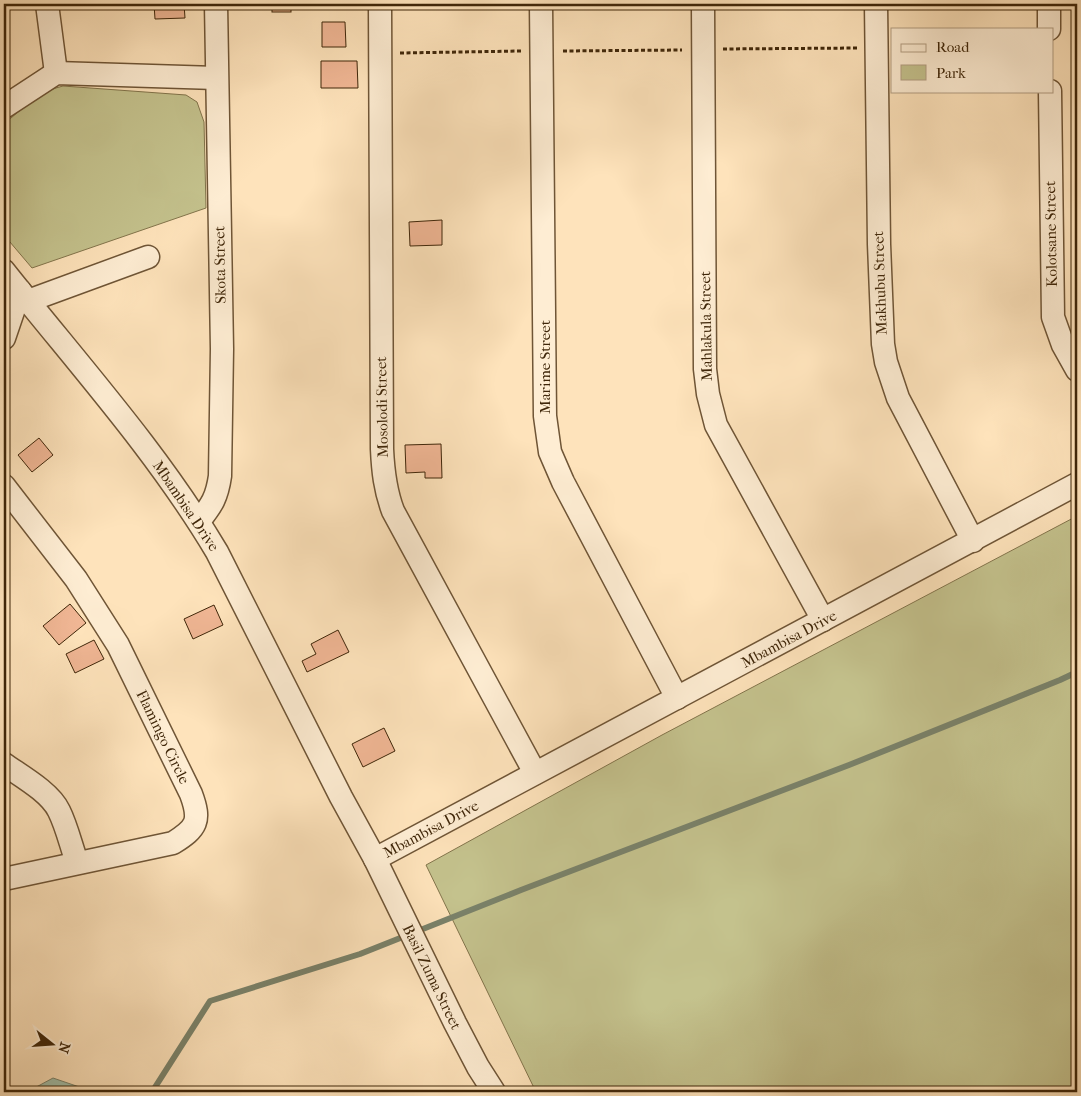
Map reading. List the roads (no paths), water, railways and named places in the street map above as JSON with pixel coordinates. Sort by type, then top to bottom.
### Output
[{"type":"street","points":[[47,4],[56,73]]},
{"type":"street","name":"Skota Street","points":[[199,521],[211,507],[217,495],[220,476],[222,349],[216,4]]},
{"type":"street","name":"Mosolodi Street","points":[[380,4],[382,449],[386,493],[393,511],[536,773]]},
{"type":"street","name":"Marime Street","points":[[541,4],[545,416],[550,452],[677,698]]},
{"type":"street","name":"Mahlakula Street","points":[[703,4],[705,369],[710,408],[720,433],[823,620]]},
{"type":"street","name":"Makhubu Street","points":[[876,4],[880,314],[886,362],[898,398],[973,541]]},
{"type":"street","points":[[1048,4],[1049,28]]},
{"type":"street","points":[[4,107],[56,73],[216,78]]},
{"type":"street","name":"Kolotsane Street","points":[[1050,92],[1053,317],[1063,345],[1077,370]]},
{"type":"street","points":[[4,338],[24,296],[148,257]]},
{"type":"street","name":"Mbambisa Drive","points":[[4,271],[167,475],[199,521],[222,561],[375,859],[1077,484]]},
{"type":"street","name":"Flamingo Circle","points":[[4,486],[76,579],[118,644],[196,809],[196,821],[193,828],[173,844],[4,878]]},
{"type":"street","points":[[4,764],[36,786],[59,810],[77,862]]},
{"type":"street","name":"Basil Zuma Street","points":[[375,859],[422,958],[478,1067],[494,1092]]},
{"type":"waterway","points":[[152,1092],[210,1001],[360,954],[521,890],[849,765],[1077,672]]}]
